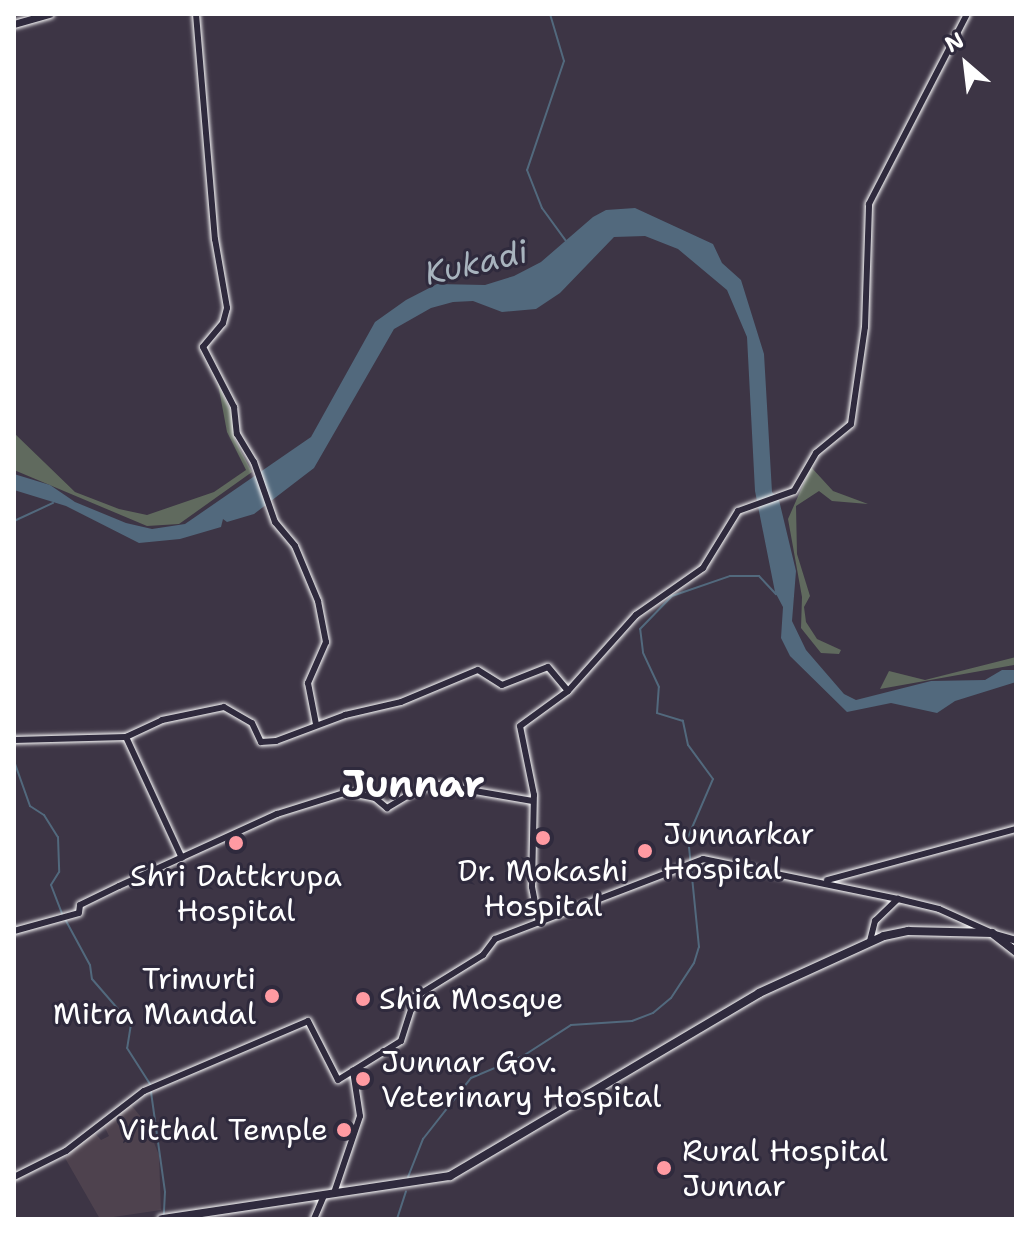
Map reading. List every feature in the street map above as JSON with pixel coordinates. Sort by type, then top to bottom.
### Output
[{"type":"main road","points":[[14,24],[47,15]]},
{"type":"main road","points":[[162,1219],[430,1182],[458,1172],[759,993],[870,941],[908,931],[992,933],[1016,940]]},
{"type":"main road","points":[[992,933],[1016,952]]},
{"type":"street","points":[[196,14],[215,239],[227,308],[223,323],[203,347],[234,407],[237,434],[254,462],[274,511],[299,554],[325,633],[323,656],[308,683],[316,724]]},
{"type":"street","points":[[539,923],[532,887],[533,801],[520,726],[568,691],[636,615],[703,568],[731,518],[757,502],[785,495],[799,486],[816,453],[853,421],[865,327],[869,204],[967,14]]},
{"type":"street","points":[[14,740],[126,737],[162,720],[224,707],[252,723],[261,742],[401,702],[478,670],[504,685],[548,667],[568,691]]},
{"type":"street","points":[[126,737],[182,858]]},
{"type":"street","points":[[14,931],[79,913],[80,905],[277,814],[347,792],[375,798],[387,808],[419,789],[440,785],[479,788],[497,798],[533,801]]},
{"type":"street","points":[[827,881],[1016,829]]},
{"type":"street","points":[[14,1177],[66,1151],[144,1091],[308,1021],[338,1080],[401,1041],[415,997],[483,955],[495,939],[683,870],[693,863],[736,863],[827,881],[939,909],[992,933]]},
{"type":"street","points":[[870,941],[875,921],[898,899]]},
{"type":"street","points":[[314,1219],[329,1194],[360,1116],[353,1071]]},
{"type":"shaded area","points":[[131,1105],[146,1123],[159,1155],[161,1210],[100,1219],[65,1158],[93,1131],[101,1140],[109,1136],[103,1124]]},
{"type":"green space","points":[[218,384],[231,412],[235,440],[252,472],[179,524],[147,526],[14,470],[14,433],[75,492],[119,509],[147,515],[214,492],[246,470],[227,432]]},
{"type":"green space","points":[[811,467],[833,491],[868,504],[832,501],[819,491],[796,506],[797,554],[810,596],[804,607],[806,622],[817,639],[841,650],[839,654],[821,653],[801,628],[802,597],[788,519]]},
{"type":"green space","points":[[1016,657],[1014,665],[880,689],[889,671],[925,680]]},
{"type":"water","points":[[635,208],[713,244],[722,263],[741,280],[764,354],[772,492],[779,500],[796,571],[792,621],[806,650],[844,694],[856,700],[931,681],[985,680],[1002,670],[1016,670],[1016,682],[955,701],[937,713],[891,703],[847,712],[790,656],[781,638],[783,607],[775,592],[755,491],[747,337],[727,290],[678,249],[645,236],[614,237],[560,293],[536,309],[502,312],[473,301],[453,302],[431,308],[394,329],[314,468],[254,514],[227,522],[223,519],[221,527],[180,539],[139,543],[66,506],[14,490],[14,474],[50,485],[75,502],[126,523],[152,529],[185,524],[311,437],[375,322],[406,300],[437,284],[485,285],[514,276],[541,262],[593,217],[606,210]]},
{"type":"waterway","points":[[550,14],[564,61],[527,170],[542,208],[566,241]]},
{"type":"waterway","points":[[14,521],[53,503]]},
{"type":"waterway","points":[[408,1177],[423,1139],[471,1078],[523,1056],[571,1025],[632,1021],[653,1013],[671,998],[694,963],[699,947],[688,837],[713,779],[688,745],[683,721],[657,713],[659,687],[643,652],[640,629],[672,596],[730,576],[759,576],[776,594]]},
{"type":"waterway","points":[[14,761],[30,806],[44,815],[58,837],[59,872],[51,885],[62,914]]},
{"type":"waterway","points":[[65,919],[90,965],[92,979],[131,1024],[127,1048],[150,1084]]},
{"type":"waterway","points":[[151,1092],[165,1192],[164,1214]]},
{"type":"waterway","points":[[397,1219],[406,1191]]},
{"type":"place","name":"Dr. Mokashi Hospital","points":[[543,838]]},
{"type":"place","name":"Shri Dattkrupa Hospital","points":[[236,843]]},
{"type":"place","name":"Junnarkar Hospital","points":[[645,851]]},
{"type":"place","name":"Trimurti Mitra Mandal","points":[[272,996]]},
{"type":"place","name":"Shia Mosque","points":[[363,999]]},
{"type":"place","name":"Junnar Gov. Veterinary Hospital","points":[[363,1079]]},
{"type":"place","name":"Vitthal Temple","points":[[344,1130]]},
{"type":"place","name":"Rural Hospital Junnar","points":[[664,1168]]},
{"type":"district","name":"Junnar","points":[[413,784]]},
{"type":"water label","name":"Kukadi","points":[[476,263]]}]
